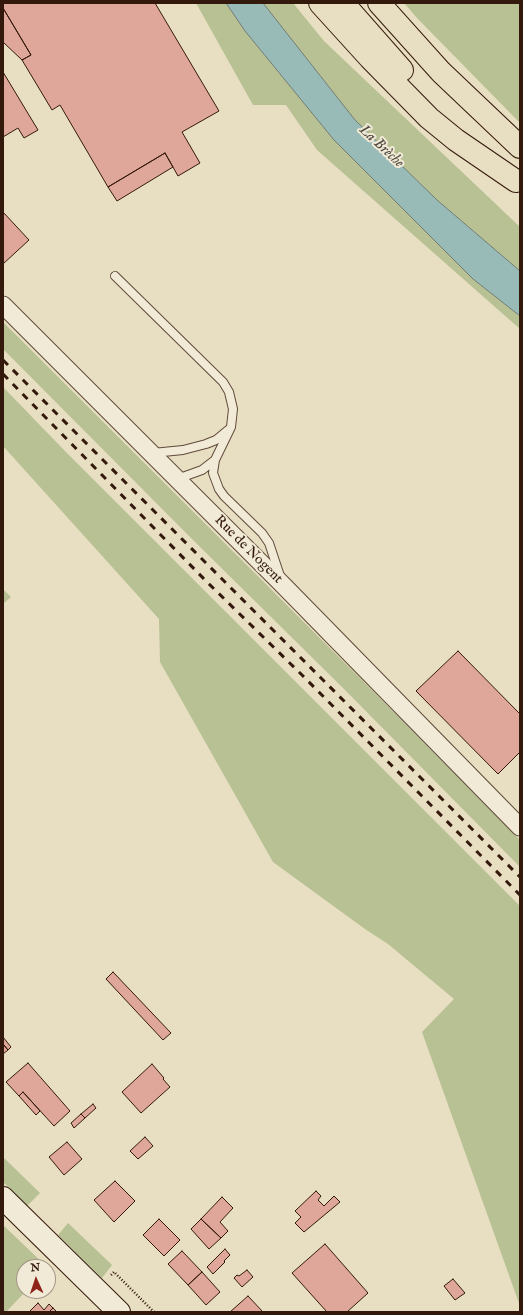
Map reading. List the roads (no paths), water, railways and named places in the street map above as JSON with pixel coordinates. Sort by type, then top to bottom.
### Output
[{"type":"highway","points":[[320,3],[370,58],[429,118],[456,140],[518,183]]},
{"type":"highway","points":[[343,3],[436,106],[518,183]]},
{"type":"highway","points":[[379,3],[441,72],[520,147]]},
{"type":"main road","points":[[3,1198],[119,1312]]},
{"type":"street","name":"Rue de Nogent","points":[[3,305],[282,584],[520,827]]},
{"type":"lane","points":[[116,276],[223,382],[229,392],[233,409],[231,427],[215,460],[213,473],[219,489],[224,496],[262,533],[269,543],[282,584]]},
{"type":"lane","points":[[152,453],[167,453],[206,444],[216,440],[231,427]]},
{"type":"lane","points":[[178,479],[202,470],[215,460]]},
{"type":"water","name":"La Brèche","points":[[226,3],[263,3],[355,120],[437,200],[520,271],[520,316],[473,279],[334,140],[245,31]]},
{"type":"railway","points":[[3,360],[520,877]]},
{"type":"railway","points":[[3,374],[206,581],[302,675],[520,895]]}]
